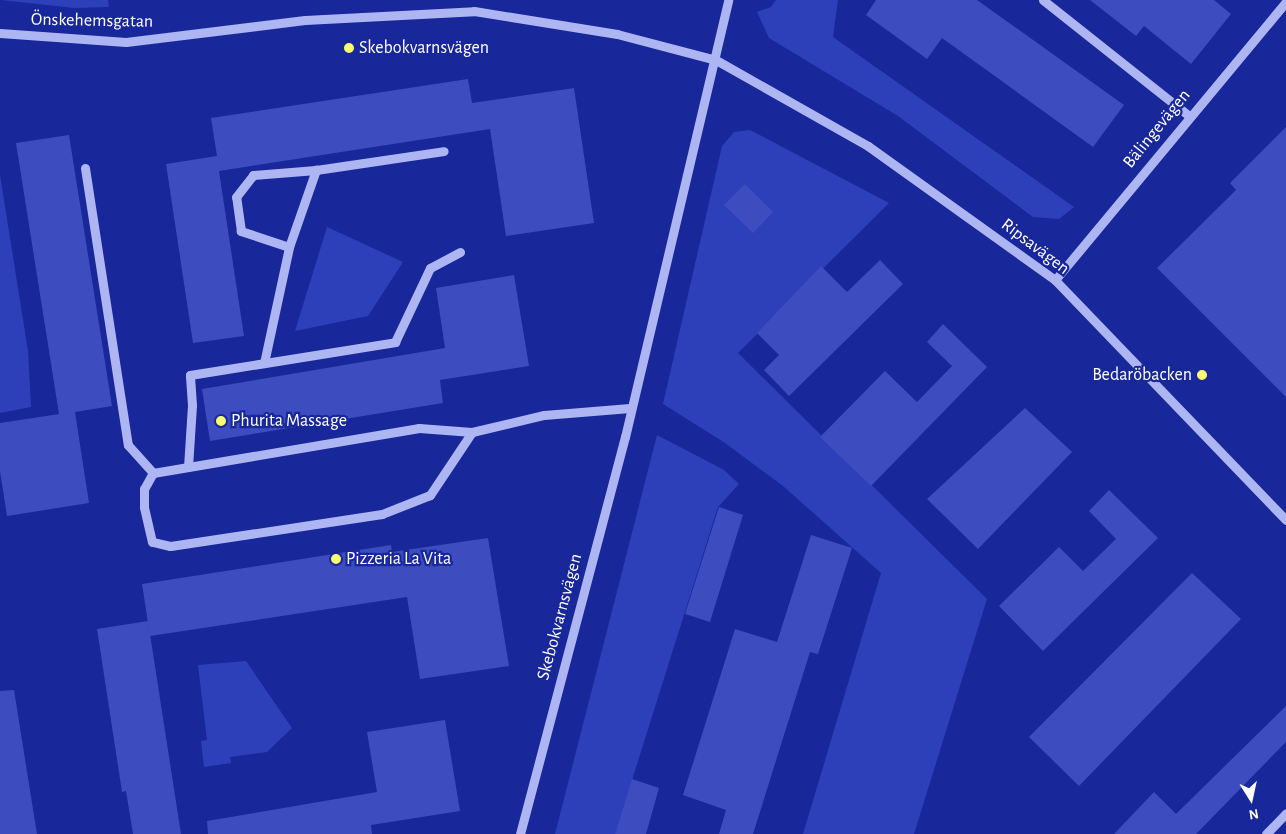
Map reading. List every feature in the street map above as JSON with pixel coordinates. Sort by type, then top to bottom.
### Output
[{"type":"street","name":"Skebokvarnsvägen","points":[[520,834],[630,408],[716,60],[728,0]]},
{"type":"street","points":[[1043,0],[1188,115]]},
{"type":"street","name":"Bälingevägen","points":[[1055,280],[1188,115],[1286,2]]},
{"type":"street","name":"Önskehemsgatan","points":[[0,33],[126,42],[305,20],[474,12],[617,34],[716,60]]},
{"type":"street","name":"Ripsavägen","points":[[716,60],[868,146],[1055,280],[1286,520]]},
{"type":"street","points":[[289,247],[241,231],[236,197],[253,175],[316,170],[444,151]]},
{"type":"street","points":[[84,168],[128,445],[153,473]]},
{"type":"street","points":[[264,363],[289,247],[316,170]]},
{"type":"street","points":[[188,467],[192,405],[190,375],[395,342],[430,268],[460,252]]},
{"type":"street","points":[[153,473],[419,428],[472,432],[544,415],[630,408]]},
{"type":"street","points":[[153,473],[144,489],[148,529],[152,542],[170,546],[382,514],[430,495],[472,432]]},
{"type":"street","points":[[1266,834],[1286,814]]},
{"type":"shaded area","points":[[1,0],[108,0],[109,7],[74,8]]},
{"type":"shaded area","points":[[776,0],[838,0],[833,37],[1074,207],[1059,219],[1033,217],[898,116],[769,38],[757,12],[771,7]]},
{"type":"shaded area","points":[[750,130],[889,203],[738,353],[987,599],[914,834],[803,834],[881,573],[783,486],[725,443],[663,404],[722,146],[734,132]]},
{"type":"shaded area","points":[[0,175],[28,351],[31,407],[0,413]]},
{"type":"shaded area","points":[[327,227],[403,262],[368,316],[295,331]]},
{"type":"shaded area","points":[[657,435],[724,470],[739,484],[718,507],[615,834],[555,834]]},
{"type":"shaded area","points":[[246,661],[292,728],[267,752],[230,757],[231,763],[204,767],[201,741],[207,740],[198,665]]},
{"type":"building","points":[[876,0],[977,0],[1124,105],[1093,147],[942,38],[927,59],[866,15]]},
{"type":"building","points":[[1090,0],[1214,0],[1231,14],[1191,64],[1144,26],[1136,36]]},
{"type":"building","points":[[468,79],[472,103],[574,88],[594,223],[506,236],[490,129],[219,171],[244,336],[193,343],[166,164],[217,156],[211,118]]},
{"type":"building","points":[[1286,127],[1286,397],[1157,268],[1236,190],[1230,183]]},
{"type":"building","points":[[69,135],[112,406],[75,412],[89,503],[7,516],[0,471],[0,423],[59,414],[16,143]]},
{"type":"building","points":[[745,184],[773,212],[753,233],[724,205]]},
{"type":"building","points":[[880,260],[903,284],[789,396],[764,370],[779,355],[757,333],[821,266],[847,292]]},
{"type":"building","points":[[514,275],[529,366],[440,380],[443,403],[210,441],[202,389],[445,348],[436,288]]},
{"type":"building","points":[[943,324],[987,367],[871,486],[820,437],[885,371],[917,402],[952,366],[927,342]]},
{"type":"building","points":[[1025,408],[1072,452],[978,549],[927,499]]},
{"type":"building","points":[[1109,490],[1158,538],[1043,651],[999,606],[1059,547],[1083,571],[1116,539],[1089,511]]},
{"type":"building","points":[[719,507],[743,515],[710,622],[685,614]]},
{"type":"building","points":[[811,535],[852,548],[818,654],[810,652],[753,834],[719,834],[726,810],[683,795],[735,629],[777,642]]},
{"type":"building","points":[[488,538],[509,666],[420,679],[407,597],[150,636],[142,584],[391,545],[392,552]]},
{"type":"building","points":[[1192,573],[1241,619],[1079,786],[1029,737]]},
{"type":"building","points":[[148,621],[181,834],[133,834],[126,791],[122,792],[97,629]]},
{"type":"building","points":[[14,690],[37,834],[0,834],[0,691]]},
{"type":"building","points":[[1286,706],[1286,742],[1196,834],[1114,834],[1154,792],[1176,814]]},
{"type":"building","points":[[445,720],[460,811],[371,825],[372,834],[208,834],[207,821],[377,792],[367,732]]},
{"type":"building","points":[[632,779],[659,788],[646,834],[615,834]]},
{"type":"place","name":"Skebokvarnsvägen","points":[[349,48]]},
{"type":"place","name":"Bedaröbacken","points":[[1202,375]]},
{"type":"place","name":"Phurita Massage","points":[[221,421]]},
{"type":"place","name":"Pizzeria La Vita","points":[[336,559]]}]
